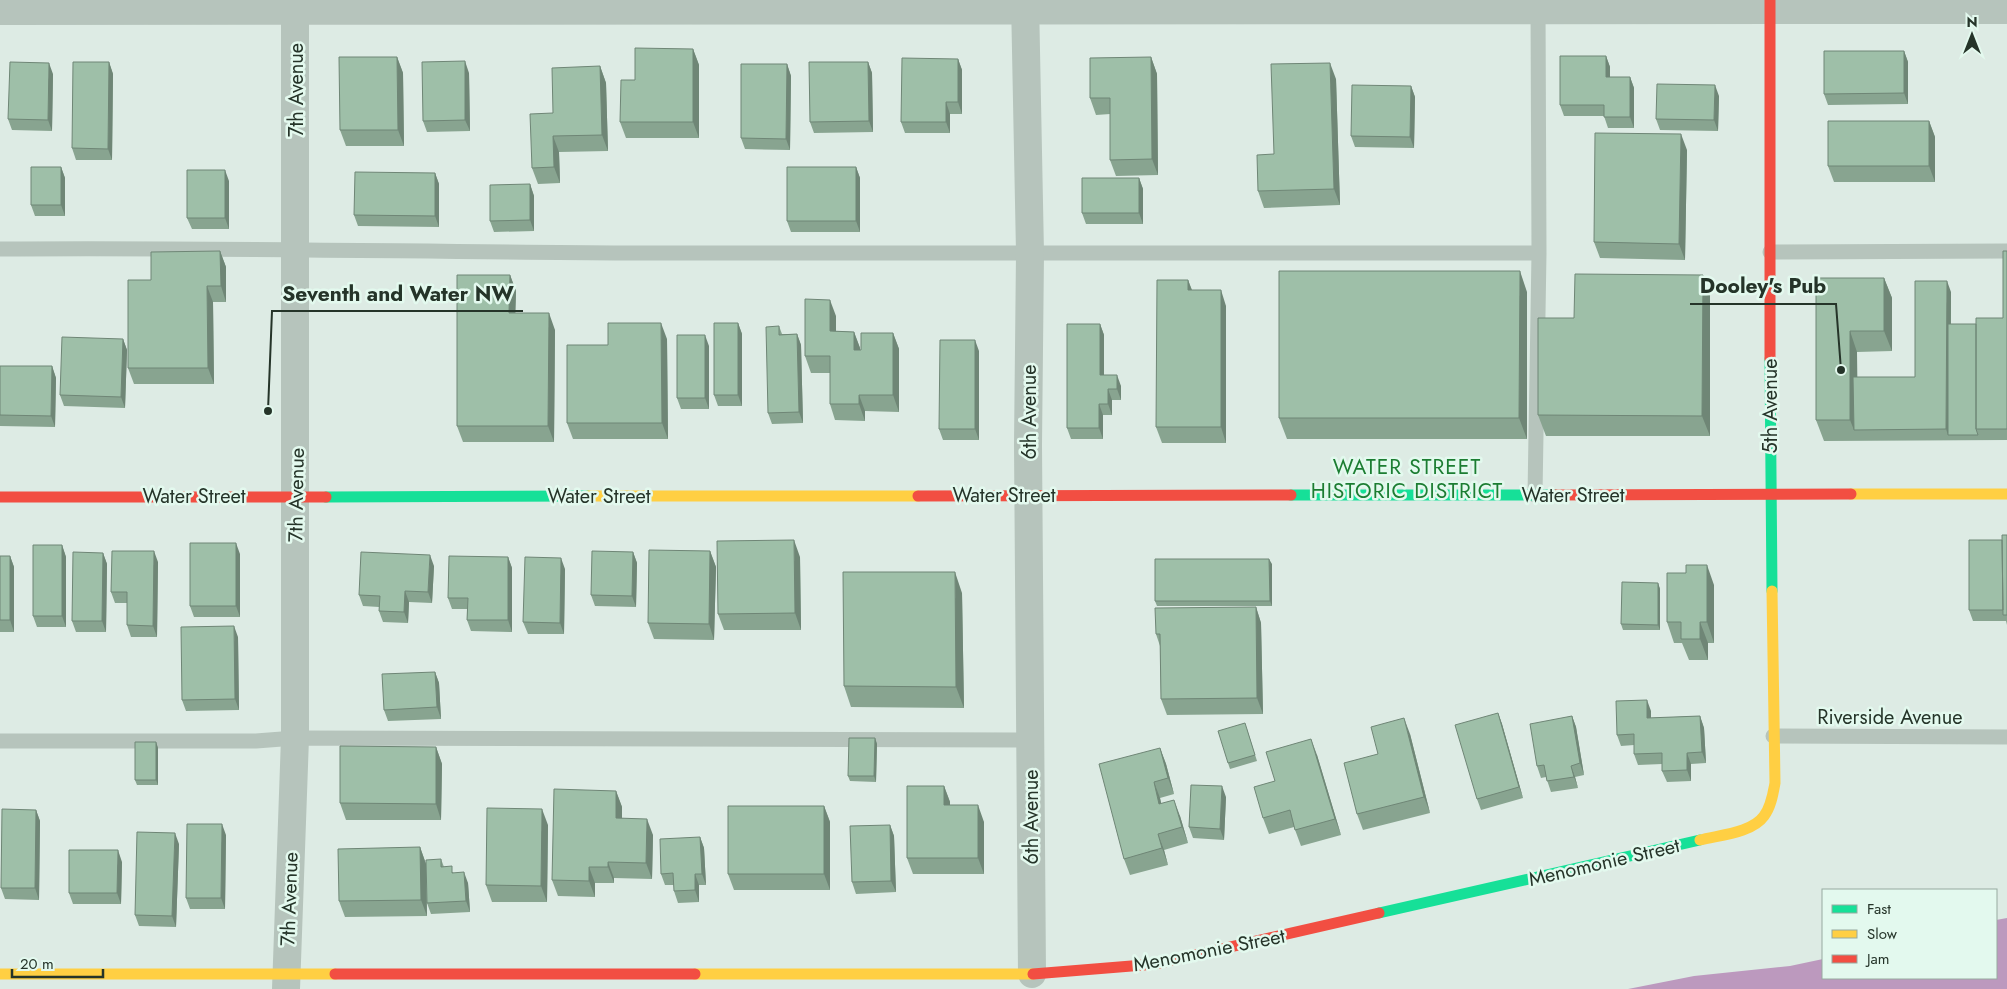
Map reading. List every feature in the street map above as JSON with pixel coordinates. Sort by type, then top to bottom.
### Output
[{"type":"main road","name":"5th Avenue","points":[[1768,811],[1775,783],[1770,494],[1770,5]]},
{"type":"main road","name":"Water Street","points":[[0,496],[2007,494]]},
{"type":"main road","name":"Menomonie Street","points":[[0,974],[286,981],[1032,974],[1156,964],[1734,832],[1758,824],[1768,811]]},
{"type":"street","points":[[0,11],[295,5],[1770,5],[2007,10]]},
{"type":"street","name":"7th Avenue","points":[[286,981],[295,738],[297,249],[295,5]]},
{"type":"street","name":"6th Avenue","points":[[1025,5],[1030,253],[1028,445],[1030,496],[1032,974]]},
{"type":"lane","points":[[1536,495],[1539,253],[1538,5]]},
{"type":"lane","points":[[0,249],[297,249],[342,252],[1539,253]]},
{"type":"lane","points":[[1770,252],[2007,250]]},
{"type":"lane","name":"Riverside Avenue","points":[[1774,736],[2007,737]]},
{"type":"lane","points":[[0,742],[256,741],[295,738],[1030,740]]},
{"type":"shaded area","points":[[2007,918],[2007,989],[1628,989],[1694,976],[1790,966],[1822,959],[1822,979],[1997,979],[1997,920]]},
{"type":"building","points":[[635,48],[693,49],[693,122],[620,122],[621,80],[635,80]]},
{"type":"building","points":[[1824,51],[1904,51],[1904,93],[1824,94]]},
{"type":"building","points":[[1560,56],[1606,56],[1606,77],[1630,77],[1630,117],[1604,117],[1604,105],[1560,105]]},
{"type":"building","points":[[339,57],[397,57],[398,130],[340,130]]},
{"type":"building","points":[[1151,57],[1152,159],[1110,160],[1110,98],[1090,98],[1090,58]]},
{"type":"building","points":[[902,58],[958,59],[958,102],[946,102],[946,122],[901,122]]},
{"type":"building","points":[[465,61],[465,120],[423,121],[422,62]]},
{"type":"building","points":[[10,62],[49,63],[48,120],[8,119]]},
{"type":"building","points":[[73,62],[109,62],[108,149],[72,148]]},
{"type":"building","points":[[809,62],[868,62],[869,121],[810,122]]},
{"type":"building","points":[[1330,63],[1334,189],[1258,191],[1257,155],[1274,154],[1271,64]]},
{"type":"building","points":[[741,64],[787,64],[786,139],[741,138]]},
{"type":"building","points":[[600,66],[602,135],[553,136],[554,167],[532,168],[530,114],[553,113],[552,68]]},
{"type":"building","points":[[1657,84],[1715,85],[1714,120],[1656,119]]},
{"type":"building","points":[[1352,85],[1411,86],[1410,137],[1351,136]]},
{"type":"building","points":[[1828,121],[1929,121],[1929,166],[1828,166]]},
{"type":"building","points":[[1595,133],[1681,134],[1679,244],[1594,242]]},
{"type":"building","points":[[31,167],[61,167],[61,205],[31,205]]},
{"type":"building","points":[[787,167],[856,167],[856,221],[787,221]]},
{"type":"building","points":[[187,170],[225,170],[225,218],[187,218]]},
{"type":"building","points":[[355,172],[435,173],[435,216],[354,215]]},
{"type":"building","points":[[1082,178],[1139,178],[1139,213],[1082,213]]},
{"type":"building","points":[[530,184],[530,220],[490,221],[490,185]]},
{"type":"building","points":[[220,251],[221,286],[207,286],[208,368],[128,368],[128,280],[151,280],[151,252]]},
{"type":"building","points":[[2003,251],[2007,251],[2007,429],[1976,429],[1976,318],[2003,318]]},
{"type":"building","points":[[1279,271],[1520,271],[1519,418],[1279,418]]},
{"type":"building","points":[[1575,274],[1703,275],[1702,416],[1538,415],[1538,318],[1574,318]]},
{"type":"building","points":[[457,275],[510,275],[509,313],[549,313],[548,426],[457,426]]},
{"type":"building","points":[[1816,278],[1884,278],[1884,331],[1850,331],[1850,420],[1816,420]]},
{"type":"building","points":[[1157,280],[1188,280],[1188,290],[1221,290],[1221,427],[1156,427]]},
{"type":"building","points":[[1915,281],[1947,281],[1946,429],[1854,430],[1853,377],[1915,377]]},
{"type":"building","points":[[805,299],[830,300],[830,331],[854,332],[854,350],[861,350],[861,333],[893,333],[893,395],[859,395],[859,404],[830,404],[830,356],[805,356]]},
{"type":"building","points":[[608,323],[661,323],[662,423],[567,423],[567,345],[608,345]]},
{"type":"building","points":[[714,323],[738,323],[738,395],[714,395]]},
{"type":"building","points":[[1067,324],[1100,324],[1100,375],[1117,375],[1117,389],[1108,389],[1108,404],[1099,404],[1099,428],[1067,428]]},
{"type":"building","points":[[1948,324],[1976,324],[1976,429],[1978,435],[1948,435]]},
{"type":"building","points":[[779,326],[779,335],[797,334],[799,412],[768,413],[766,327]]},
{"type":"building","points":[[677,335],[705,335],[705,398],[677,398]]},
{"type":"building","points":[[62,337],[123,339],[121,397],[60,395]]},
{"type":"building","points":[[940,340],[975,340],[975,429],[939,429]]},
{"type":"building","points":[[0,366],[52,366],[51,416],[0,415]]},
{"type":"building","points":[[2002,535],[2007,535],[2007,615],[2003,615]]},
{"type":"building","points":[[794,540],[795,613],[718,614],[717,541]]},
{"type":"building","points":[[1969,540],[2002,540],[2003,610],[1969,610]]},
{"type":"building","points":[[190,543],[236,543],[236,606],[190,606]]},
{"type":"building","points":[[33,545],[62,545],[62,616],[33,616]]},
{"type":"building","points":[[649,550],[710,551],[709,624],[648,623]]},
{"type":"building","points":[[112,551],[154,551],[153,626],[127,625],[127,592],[111,592]]},
{"type":"building","points":[[592,551],[633,552],[632,596],[591,595]]},
{"type":"building","points":[[73,552],[103,553],[102,621],[72,621]]},
{"type":"building","points":[[361,552],[430,555],[428,592],[405,591],[404,612],[379,611],[380,596],[359,595]]},
{"type":"building","points":[[0,556],[10,556],[10,620],[0,620]]},
{"type":"building","points":[[449,556],[508,557],[508,620],[467,620],[468,598],[448,598]]},
{"type":"building","points":[[525,557],[561,558],[560,623],[523,622]]},
{"type":"building","points":[[1155,559],[1269,559],[1270,601],[1155,601]]},
{"type":"building","points":[[1686,565],[1707,565],[1707,622],[1700,622],[1700,639],[1681,639],[1681,622],[1667,622],[1667,573],[1686,573]]},
{"type":"building","points":[[843,572],[955,572],[956,687],[844,686]]},
{"type":"building","points":[[1622,582],[1658,583],[1658,625],[1621,624]]},
{"type":"building","points":[[1256,607],[1257,698],[1161,699],[1160,634],[1156,634],[1155,608]]},
{"type":"building","points":[[234,626],[235,699],[182,700],[181,627]]},
{"type":"building","points":[[435,672],[437,707],[384,710],[382,674]]},
{"type":"building","points":[[1647,700],[1647,718],[1700,716],[1702,752],[1687,753],[1687,770],[1662,771],[1662,753],[1634,754],[1634,734],[1617,735],[1616,701]]},
{"type":"building","points":[[1498,713],[1519,787],[1477,799],[1455,725]]},
{"type":"building","points":[[1572,716],[1580,763],[1571,766],[1574,777],[1547,781],[1544,765],[1537,766],[1530,724]]},
{"type":"building","points":[[1404,718],[1424,797],[1357,814],[1344,763],[1378,754],[1371,727]]},
{"type":"building","points":[[1245,723],[1255,755],[1228,763],[1218,731]]},
{"type":"building","points":[[849,738],[875,738],[874,776],[848,776]]},
{"type":"building","points":[[1311,739],[1335,819],[1295,830],[1290,810],[1263,818],[1254,787],[1275,781],[1266,752]]},
{"type":"building","points":[[135,742],[156,742],[156,780],[135,780]]},
{"type":"building","points":[[340,746],[436,747],[436,804],[340,803]]},
{"type":"building","points":[[1160,748],[1168,778],[1154,782],[1159,804],[1174,800],[1182,827],[1158,834],[1162,848],[1124,859],[1099,764]]},
{"type":"building","points":[[1191,785],[1222,786],[1220,829],[1189,827]]},
{"type":"building","points":[[907,786],[944,786],[944,805],[978,805],[978,858],[907,858]]},
{"type":"building","points":[[554,789],[616,791],[616,818],[647,819],[646,863],[608,862],[608,867],[589,867],[589,881],[552,880]]},
{"type":"building","points":[[728,806],[824,806],[824,874],[728,874]]},
{"type":"building","points":[[487,808],[542,809],[541,886],[486,885]]},
{"type":"building","points":[[2,809],[36,810],[35,888],[1,888]]},
{"type":"building","points":[[187,824],[222,824],[221,898],[186,898]]},
{"type":"building","points":[[890,825],[891,881],[852,882],[850,826]]},
{"type":"building","points":[[137,832],[175,833],[172,916],[135,915]]},
{"type":"building","points":[[700,837],[702,874],[695,874],[695,890],[674,891],[673,873],[661,874],[660,839]]},
{"type":"building","points":[[420,847],[421,900],[339,901],[338,849]]},
{"type":"building","points":[[69,850],[118,850],[117,893],[69,893]]},
{"type":"building","points":[[441,859],[441,867],[452,866],[452,873],[464,872],[466,901],[427,903],[426,860]]},
{"type":"traffic: fast","points":[[1770,359],[1772,591]]},
{"type":"traffic: fast","points":[[1291,495],[1555,495]]},
{"type":"traffic: fast","points":[[326,497],[588,496]]},
{"type":"traffic: fast","points":[[1379,913],[1700,840]]},
{"type":"traffic: slow","points":[[1851,494],[2007,494]]},
{"type":"traffic: slow","points":[[588,496],[918,496]]},
{"type":"traffic: slow","points":[[1700,840],[1743,830],[1752,826],[1764,816],[1771,800],[1775,783],[1772,591]]},
{"type":"traffic: slow","points":[[0,974],[335,974]]},
{"type":"traffic: slow","points":[[695,974],[1033,974]]},
{"type":"traffic: jam","points":[[1770,0],[1770,359]]},
{"type":"traffic: jam","points":[[1555,495],[1851,494]]},
{"type":"traffic: jam","points":[[918,496],[1291,495]]},
{"type":"traffic: jam","points":[[0,497],[326,497]]},
{"type":"traffic: jam","points":[[1033,974],[1156,964],[1379,913]]},
{"type":"traffic: jam","points":[[335,974],[695,974]]},
{"type":"place","name":"Dooley's Pub","points":[[1841,370]]},
{"type":"place","name":"Seventh and Water NW","points":[[268,411]]},
{"type":"district","name":"WATER STREET HISTORIC DISTRICT","points":[[1407,479]]}]
